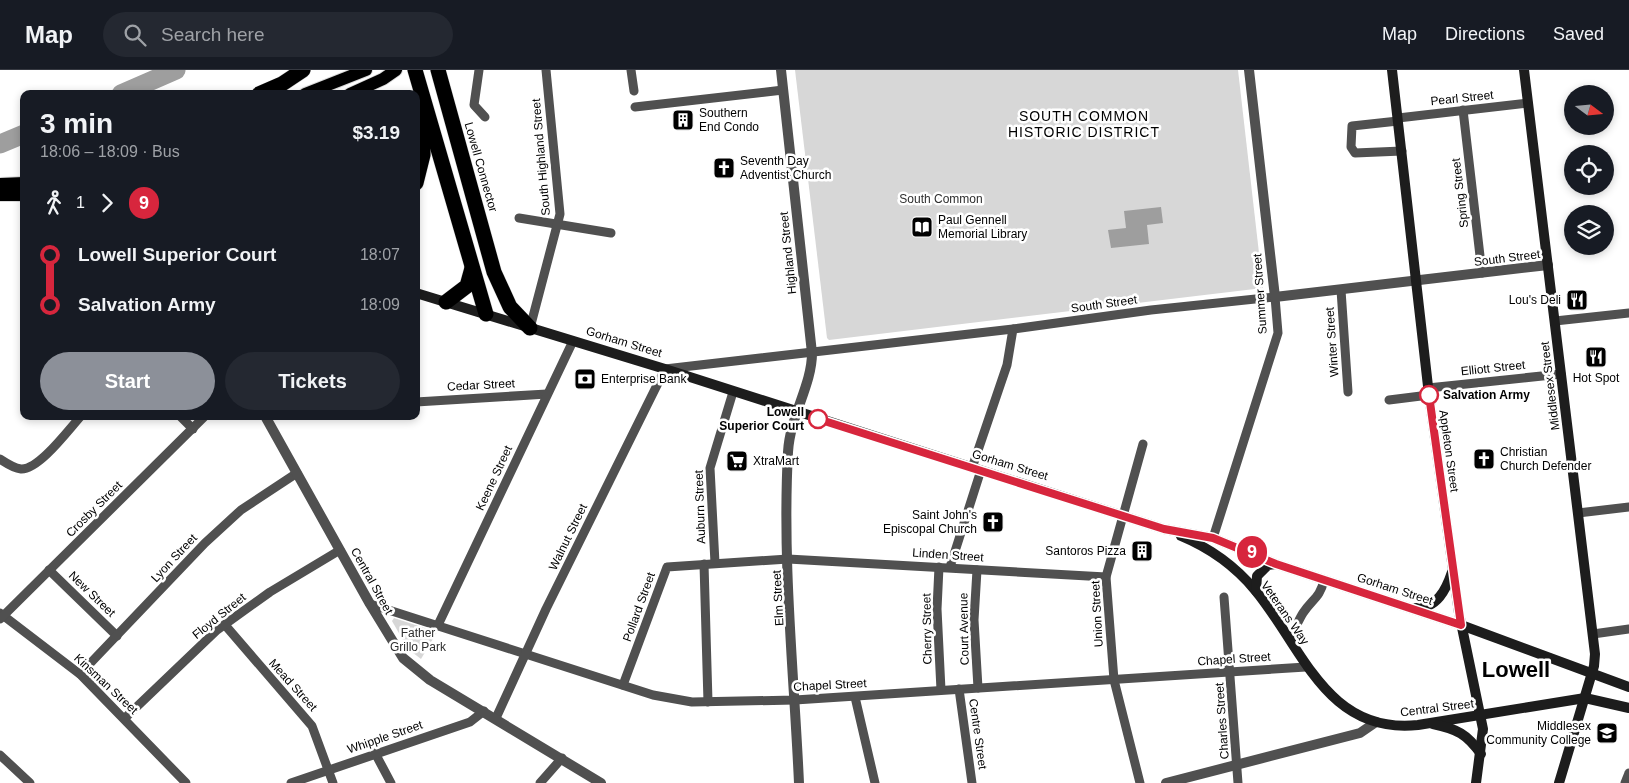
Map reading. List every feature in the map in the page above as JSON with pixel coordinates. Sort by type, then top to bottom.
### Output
[{"type":"highway","points":[[268,90],[282,84],[303,70]]},
{"type":"highway","name":"Lowell Connector","points":[[439,73],[494,272],[510,307],[530,328]]},
{"type":"highway","points":[[417,76],[419,90]]},
{"type":"highway","points":[[417,76],[486,314]]},
{"type":"highway","points":[[420,102],[424,136],[420,167]]},
{"type":"highway","points":[[446,302],[467,286],[472,264]]},
{"type":"main road","points":[[315,90],[366,70]]},
{"type":"main road","points":[[359,90],[383,79],[396,70]]},
{"type":"main road","name":"Appleton Street","points":[[1392,70],[1428,391],[1461,625],[1483,729],[1476,783]]},
{"type":"main road","name":"Middlesex Street","points":[[1524,70],[1595,659],[1558,783]]},
{"type":"main road","points":[[0,184],[20,183]]},
{"type":"main road","points":[[0,195],[20,195]]},
{"type":"main road","name":"Gorham Street","points":[[420,294],[665,369],[1164,529],[1213,538],[1276,564],[1461,625],[1592,674]]},
{"type":"main road","name":"Veterans Way","points":[[1164,529],[1204,547],[1223,559],[1256,591],[1289,638],[1306,667],[1332,696],[1355,712],[1376,722]]},
{"type":"main road","points":[[1256,591],[1255,583],[1262,570],[1276,564]]},
{"type":"main road","points":[[1411,608],[1428,606],[1436,600],[1444,592],[1453,569]]},
{"type":"main road","points":[[1592,674],[1629,687]]},
{"type":"main road","name":"Central Street","points":[[1376,722],[1402,727],[1584,698],[1629,708]]},
{"type":"main road","points":[[1428,723],[1462,733],[1471,740],[1481,754]]},
{"type":"street","points":[[478,70],[474,105],[484,117]]},
{"type":"street","name":"South Highland Street","points":[[530,328],[559,224],[560,204],[546,70]]},
{"type":"street","points":[[631,70],[634,91]]},
{"type":"street","name":"Highland Street","points":[[781,70],[812,353],[811,369],[796,412]]},
{"type":"street","name":"Summer Street","points":[[1213,538],[1278,333],[1249,70]]},
{"type":"street","points":[[635,107],[783,90]]},
{"type":"street","name":"Pearl Street","points":[[1402,152],[1355,153],[1351,147],[1352,126],[1528,103]]},
{"type":"street","name":"Spring Street","points":[[1463,110],[1482,273]]},
{"type":"street","points":[[518,218],[612,233]]},
{"type":"street","name":"South Street","points":[[665,369],[1013,329],[1151,310],[1548,266]]},
{"type":"street","name":"Winter Street","points":[[1341,290],[1348,392]]},
{"type":"street","points":[[1555,321],[1629,313]]},
{"type":"street","points":[[950,567],[976,469],[1007,365],[1013,329]]},
{"type":"street","name":"Keene Street","points":[[438,625],[573,341]]},
{"type":"street","name":"Walnut Street","points":[[496,718],[526,652],[665,369]]},
{"type":"street","name":"Elliott Street","points":[[1389,400],[1428,391],[1561,374]]},
{"type":"street","name":"Auburn Street","points":[[716,563],[710,468],[733,392]]},
{"type":"street","name":"Cedar Street","points":[[420,402],[547,394]]},
{"type":"street","name":"Elm Street","points":[[796,412],[790,430],[788,454],[788,559],[799,783]]},
{"type":"street","points":[[0,459],[21,469],[36,463],[77,420]]},
{"type":"street","points":[[184,420],[193,429]]},
{"type":"street","name":"Crosby Street","points":[[1,616],[201,420]]},
{"type":"street","name":"Central Street","points":[[267,420],[370,604],[403,658],[430,680],[602,783]]},
{"type":"street","name":"Union Street","points":[[1140,783],[1114,680],[1106,577],[1125,516],[1143,444]]},
{"type":"street","name":"Lyon Street","points":[[80,674],[205,543],[241,510],[297,472]]},
{"type":"street","points":[[1578,513],[1629,507]]},
{"type":"street","name":"Floyd Street","points":[[126,718],[225,625],[270,592],[340,550]]},
{"type":"street","name":"Pollard Street","points":[[623,685],[667,566],[788,559]]},
{"type":"street","name":"Linden Street","points":[[788,559],[1106,577]]},
{"type":"street","points":[[704,564],[708,702]]},
{"type":"street","name":"Cherry Street","points":[[939,567],[937,610],[941,690]]},
{"type":"street","name":"New Street","points":[[49,570],[117,636]]},
{"type":"street","name":"Court Avenue","points":[[977,570],[974,620],[978,688]]},
{"type":"street","points":[[1289,638],[1298,626],[1303,614],[1321,593],[1324,580]]},
{"type":"street","name":"Charles Street","points":[[1224,597],[1238,783]]},
{"type":"street","name":"Chapel Street","points":[[370,604],[526,652],[671,700],[708,702],[855,697],[1306,667]]},
{"type":"street","name":"Kinsman Street","points":[[1,616],[80,674],[126,718],[186,783]]},
{"type":"street","name":"Mead Street","points":[[225,625],[312,726],[333,783]]},
{"type":"street","points":[[1593,634],[1629,630]]},
{"type":"street","name":"Centre Street","points":[[959,689],[972,783]]},
{"type":"street","points":[[855,697],[876,783]]},
{"type":"street","name":"Whipple Street","points":[[291,783],[375,752],[470,722],[484,711]]},
{"type":"street","points":[[1166,783],[1360,733],[1376,722]]},
{"type":"street","points":[[375,752],[390,783]]},
{"type":"street","points":[[0,754],[30,783]]},
{"type":"street","points":[[540,783],[562,758]]},
{"type":"street","points":[[1625,783],[1629,773]]},
{"type":"green space","name":"South Common","points":[[795,70],[1238,70],[1263,288],[829,340],[827,338]]},
{"type":"green space","name":"Father Grillo Park","points":[[394,618],[437,632],[421,659],[408,649],[392,621]]},
{"type":"shaded area","points":[[1161,207],[1163,223],[1147,225],[1149,244],[1111,248],[1108,230],[1126,228],[1124,211]]},
{"type":"waterway","points":[[130,90],[176,70]]},
{"type":"waterway","points":[[0,144],[20,136]]},
{"type":"bus line","name":"9","points":[[818,419],[1164,529],[1213,538],[1276,564],[1461,625],[1429,395]]},
{"type":"place","name":"Southern End Condo","points":[[683,120]]},
{"type":"place","name":"Seventh Day Adventist Church","points":[[724,168]]},
{"type":"place","name":"Paul Gennell Memorial Library","points":[[922,227]]},
{"type":"place","name":"Lou's Deli","points":[[1577,300]]},
{"type":"place","name":"Hot Spot","points":[[1596,357]]},
{"type":"place","name":"Enterprise Bank","points":[[585,379]]},
{"type":"place","name":"Salvation Army","points":[[1429,395]]},
{"type":"place","name":"Lowell Superior Court","points":[[818,419]]},
{"type":"place","name":"Christian Church Defender","points":[[1484,459]]},
{"type":"place","name":"XtraMart","points":[[737,461]]},
{"type":"place","name":"Saint John's Episcopal Church","points":[[993,522]]},
{"type":"place","name":"Santoros Pizza","points":[[1142,551]]},
{"type":"place","name":"Middlesex Community College","points":[[1607,733]]},
{"type":"district","name":"SOUTH COMMON HISTORIC DISTRICT","points":[[1084,124]]},
{"type":"district","name":"Lowell","points":[[1516,669]]}]
